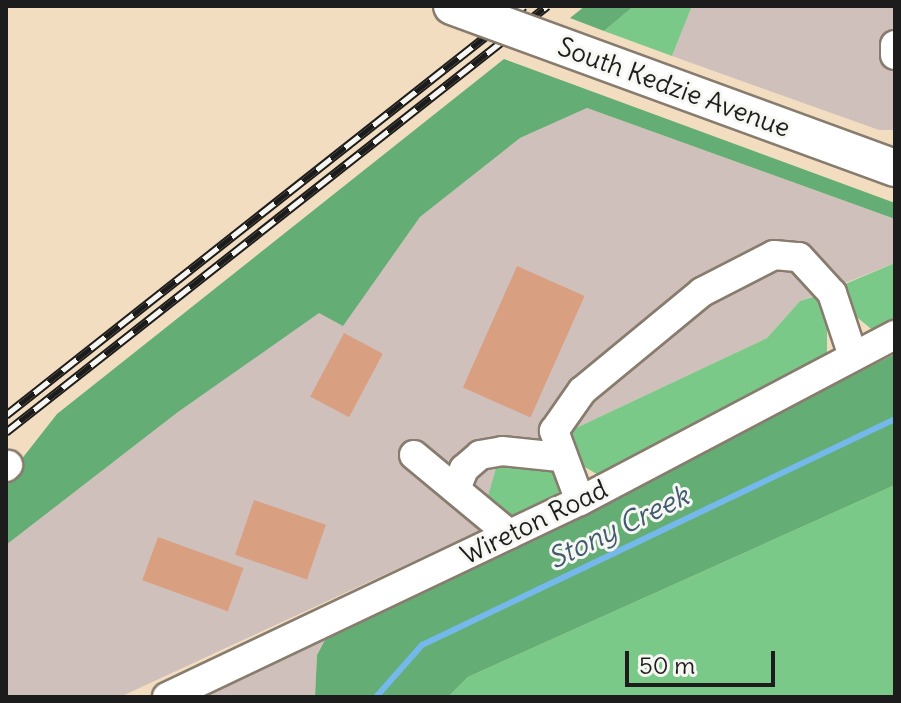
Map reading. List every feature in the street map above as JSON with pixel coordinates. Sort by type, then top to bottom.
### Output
[{"type":"main road","name":"South Kedzie Avenue","points":[[452,6],[895,168]]},
{"type":"street","points":[[895,45],[895,55]]},
{"type":"street","points":[[580,501],[560,457],[554,431],[582,391],[702,292],[774,255],[799,257],[832,293],[853,356]]},
{"type":"street","name":"Wireton Road","points":[[167,697],[580,501],[895,335]]},
{"type":"street","points":[[456,489],[464,469],[480,455],[502,451],[560,457]]},
{"type":"street","points":[[414,455],[509,534]]},
{"type":"shaded area","points":[[692,6],[895,6],[895,130],[879,130],[672,56]]},
{"type":"shaded area","points":[[587,108],[895,219],[895,263],[800,301],[767,338],[561,435],[507,518],[120,697],[6,697],[6,545],[178,412],[319,312],[343,325],[420,217],[520,138]]},
{"type":"shaded area","points":[[325,640],[317,655],[315,697],[204,697]]},
{"type":"green space","points":[[585,6],[634,6],[604,31],[570,18]]},
{"type":"green space","points":[[634,6],[692,6],[672,56],[604,31]]},
{"type":"green space","points":[[504,59],[895,203],[895,219],[587,108],[520,138],[420,217],[343,326],[319,313],[178,412],[6,545],[6,479],[57,414]]},
{"type":"green space","points":[[895,263],[895,331],[875,332],[848,310],[838,287]]},
{"type":"green space","points":[[818,295],[827,326],[827,359],[605,479],[575,461],[561,435],[767,338],[800,301]]},
{"type":"green space","points":[[895,354],[895,485],[468,677],[448,697],[315,697],[317,655],[325,640]]},
{"type":"green space","points":[[550,457],[560,490],[554,499],[507,518],[486,503],[497,465]]},
{"type":"green space","points":[[895,485],[895,697],[448,697],[468,677]]},
{"type":"building","points":[[517,266],[585,296],[531,418],[463,388]]},
{"type":"building","points":[[344,333],[383,354],[349,417],[310,397]]},
{"type":"building","points":[[254,500],[326,525],[307,580],[235,555]]},
{"type":"building","points":[[158,537],[244,568],[228,611],[142,580]]},
{"type":"waterway","name":"Stony Creek","points":[[376,697],[422,645],[895,419]]},
{"type":"railway","points":[[6,415],[524,6]]},
{"type":"railway","points":[[6,432],[547,6]]}]
